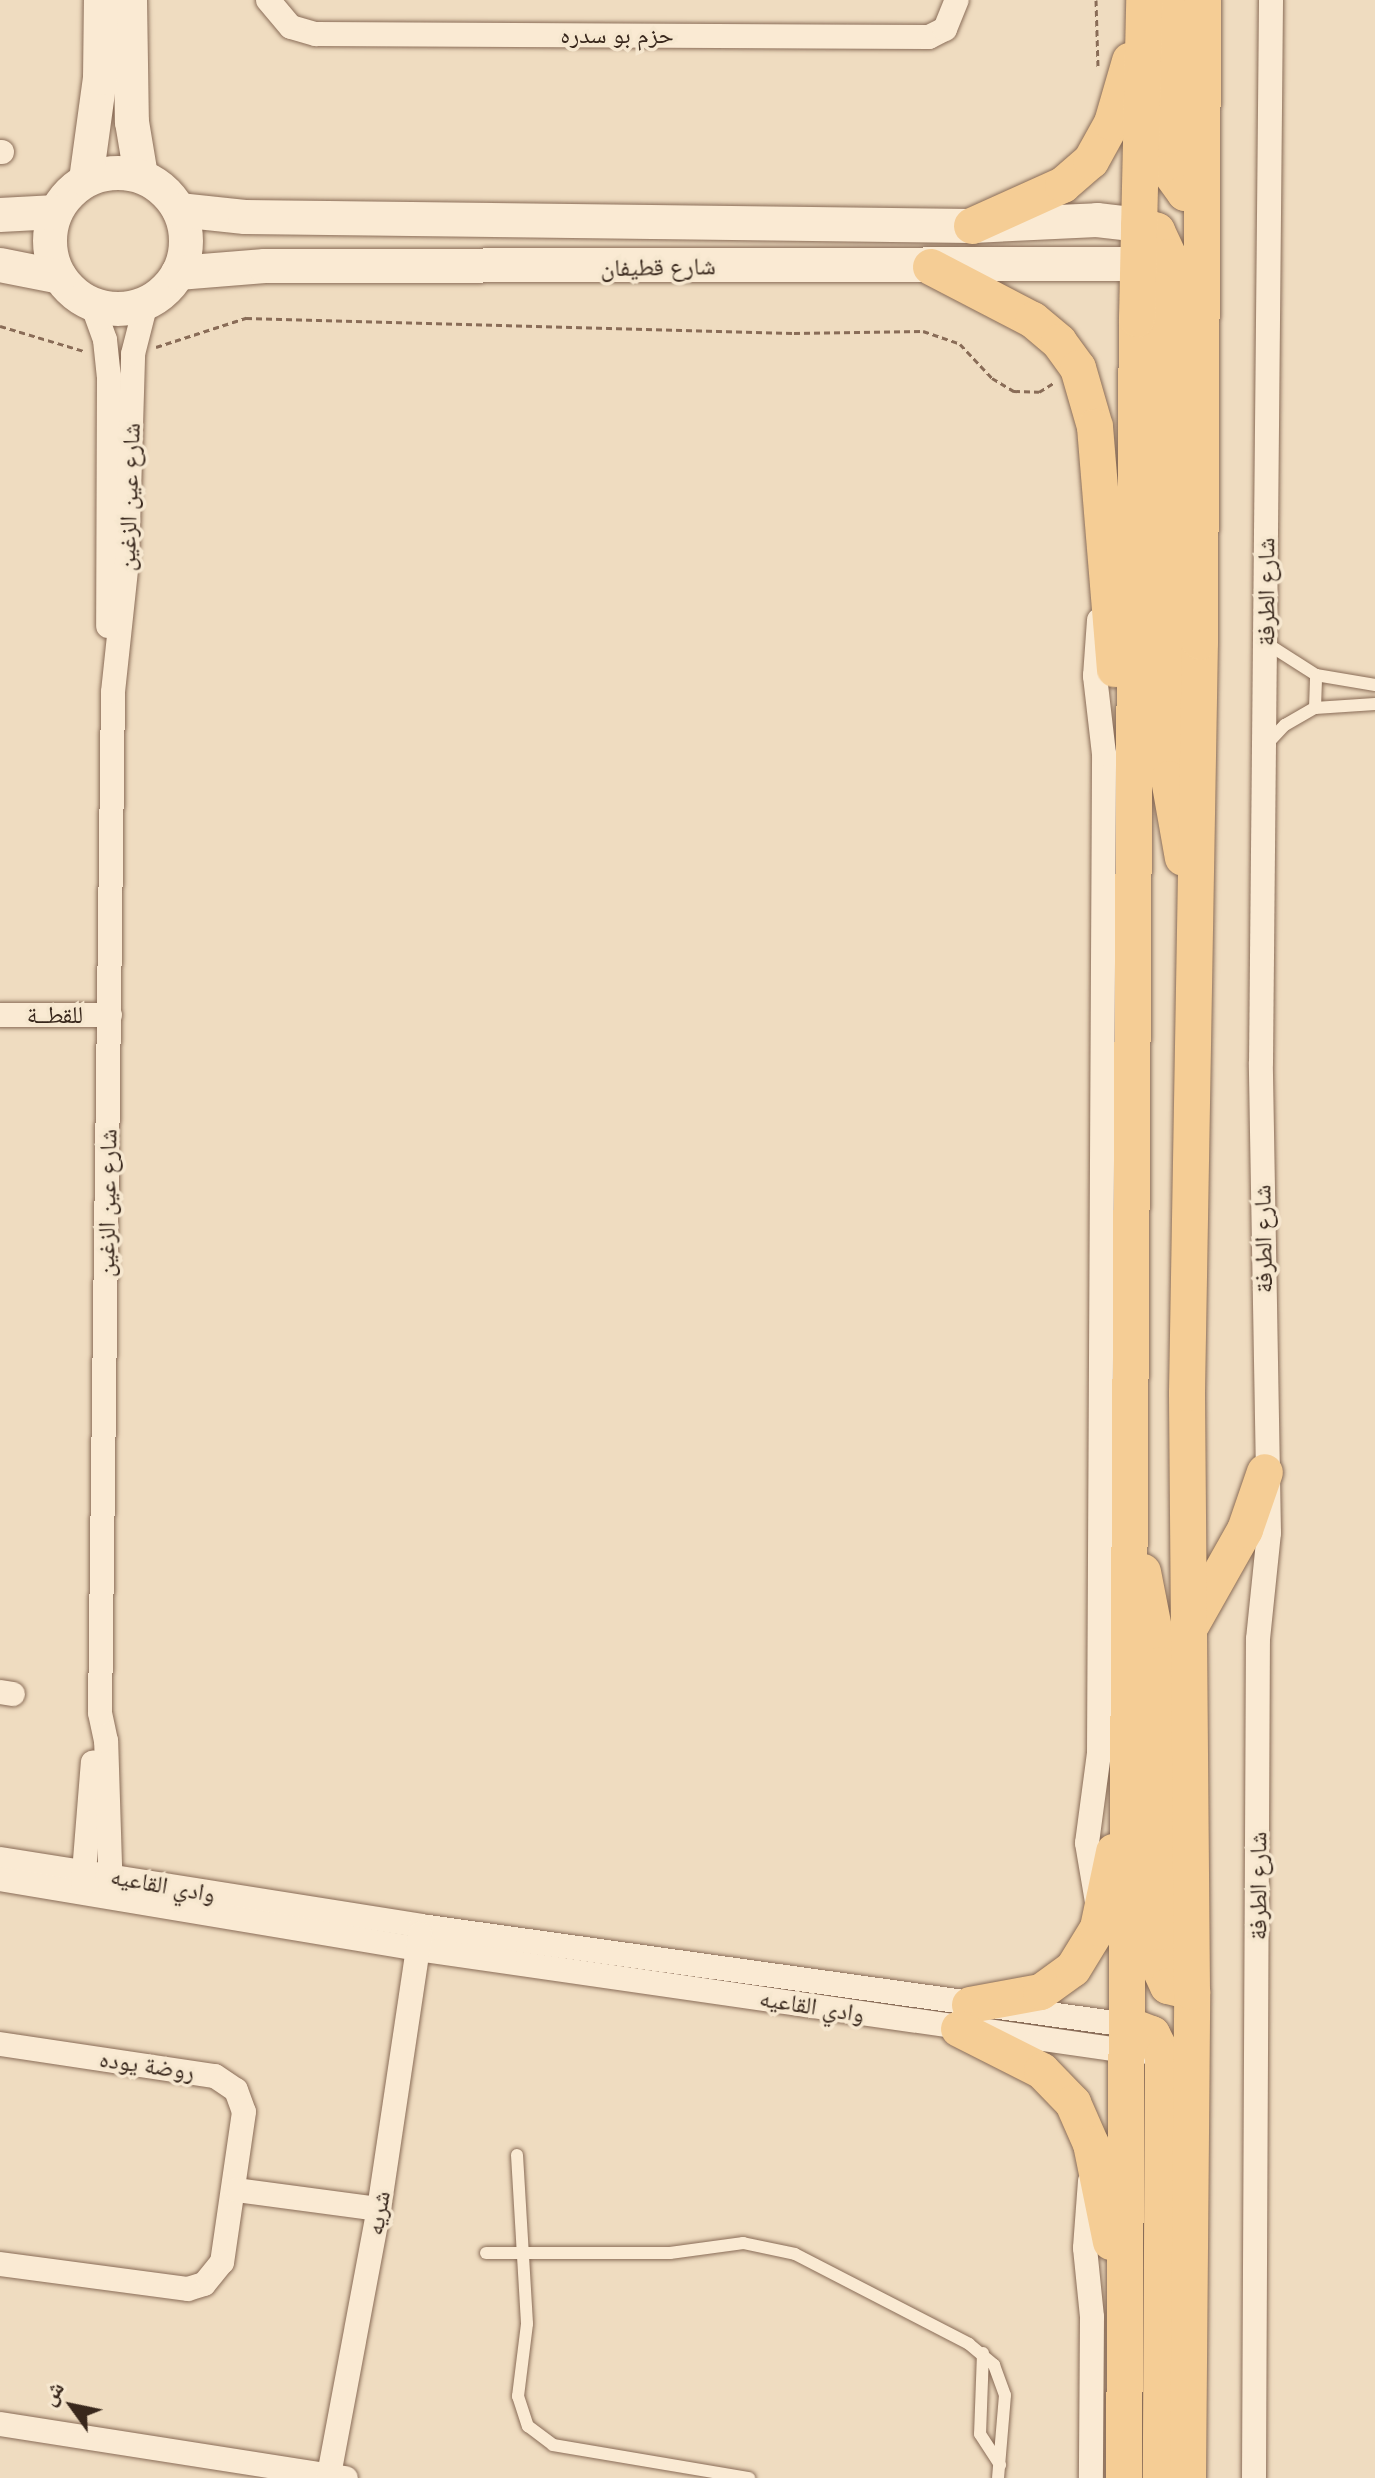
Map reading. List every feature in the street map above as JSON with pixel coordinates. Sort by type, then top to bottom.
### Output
[{"type":"main road","points":[[1144,0],[1139,225],[1161,236],[1154,263],[1134,774],[1129,1752],[1161,2478]]},
{"type":"main road","points":[[972,226],[1063,185],[1091,161],[1117,108],[1144,0]]},
{"type":"main road","points":[[1168,0],[1169,171],[1202,211]]},
{"type":"main road","points":[[1188,2478],[1192,1992],[1187,1393],[1196,903],[1203,0]]},
{"type":"main road","points":[[1154,263],[1182,254],[1202,211]]},
{"type":"main road","points":[[1154,263],[1169,779],[1179,846],[1196,903]]},
{"type":"main road","points":[[931,267],[1024,313],[1059,342],[1078,368],[1095,427],[1107,595],[1134,774]]},
{"type":"main road","points":[[1191,1625],[1245,1530],[1265,1472]]},
{"type":"main road","points":[[1132,1532],[1161,1650],[1159,1967],[1168,1986],[1192,1992]]},
{"type":"main road","points":[[964,2017],[1058,1982],[1088,1950],[1100,1918],[1129,1752]]},
{"type":"main road","points":[[964,2017],[1052,2079],[1078,2111],[1094,2155],[1126,2316]]},
{"type":"main road","points":[[1124,2478],[1126,2316],[1140,2044]]},
{"type":"main road","points":[[1189,2428],[1212,2478]]},
{"type":"street","points":[[86,180],[100,78],[101,0]]},
{"type":"street","points":[[130,0],[132,122],[141,176]]},
{"type":"street","name":"حزم بو سدره","points":[[268,0],[291,27],[316,34],[929,37],[945,29],[957,0]]},
{"type":"street","name":"شارع الطرفة","points":[[1254,2478],[1258,1639],[1269,1533],[1265,1472],[1263,750],[1271,0]]},
{"type":"street","points":[[0,265],[60,277],[92,304],[119,309],[146,303],[178,273],[186,245],[179,210],[166,192],[141,176],[113,172],[86,180],[56,212],[50,245],[60,277]]},
{"type":"street","points":[[179,210],[245,217],[972,226],[1097,220],[1139,225]]},
{"type":"street","points":[[0,215],[56,212]]},
{"type":"street","name":"شارع قطيفان","points":[[178,273],[265,266],[931,267],[1154,263]]},
{"type":"street","name":"شارع عين الزغين","points":[[83,1881],[100,1713],[113,692],[127,561],[133,354],[146,303]]},
{"type":"street","name":"شارع عين الزغين","points":[[92,304],[107,354],[108,660],[113,692]]},
{"type":"street","points":[[1100,1918],[1087,1843],[1099,1753],[1104,754],[1096,638],[1107,595]]},
{"type":"street","name":"للقطــة","points":[[0,1015],[110,1015]]},
{"type":"street","name":"شارع عين الزغين","points":[[100,1713],[106,1741],[110,1887]]},
{"type":"street","name":"وادي القاعيه","points":[[0,1859],[110,1887],[420,1938],[1140,2044]]},
{"type":"street","name":"وادي القاعيه","points":[[0,1879],[83,1881]]},
{"type":"street","name":"شريه","points":[[337,2477],[420,1938]]},
{"type":"street","points":[[1140,2044],[1180,2050],[1192,2029]]},
{"type":"street","name":"روضة يوده","points":[[0,2044],[201,2072],[227,2083],[242,2100],[244,2112],[236,2190],[222,2262],[195,2289],[0,2264]]},
{"type":"street","points":[[1091,2478],[1092,2317],[1085,2248],[1094,2155]]},
{"type":"street","points":[[236,2190],[379,2209]]},
{"type":"street","points":[[0,2424],[337,2477]]},
{"type":"lane","points":[[1266,643],[1316,675],[1375,685]]},
{"type":"lane","points":[[1315,708],[1316,675]]},
{"type":"lane","points":[[1263,750],[1285,725],[1315,708],[1375,704]]},
{"type":"lane","points":[[517,2155],[527,2324],[518,2396],[523,2417],[535,2434],[564,2448],[749,2478]]},
{"type":"lane","points":[[486,2253],[670,2253],[743,2243],[770,2246],[983,2353],[998,2372],[1005,2395],[999,2471]]},
{"type":"lane","points":[[983,2353],[980,2434],[999,2471]]},
{"type":"path","points":[[1096,0],[1099,73]]},
{"type":"path","points":[[133,354],[246,318],[794,333],[923,331],[960,344],[992,378],[1014,391],[1039,392],[1056,381]]},
{"type":"path","points":[[0,326],[107,354]]}]
